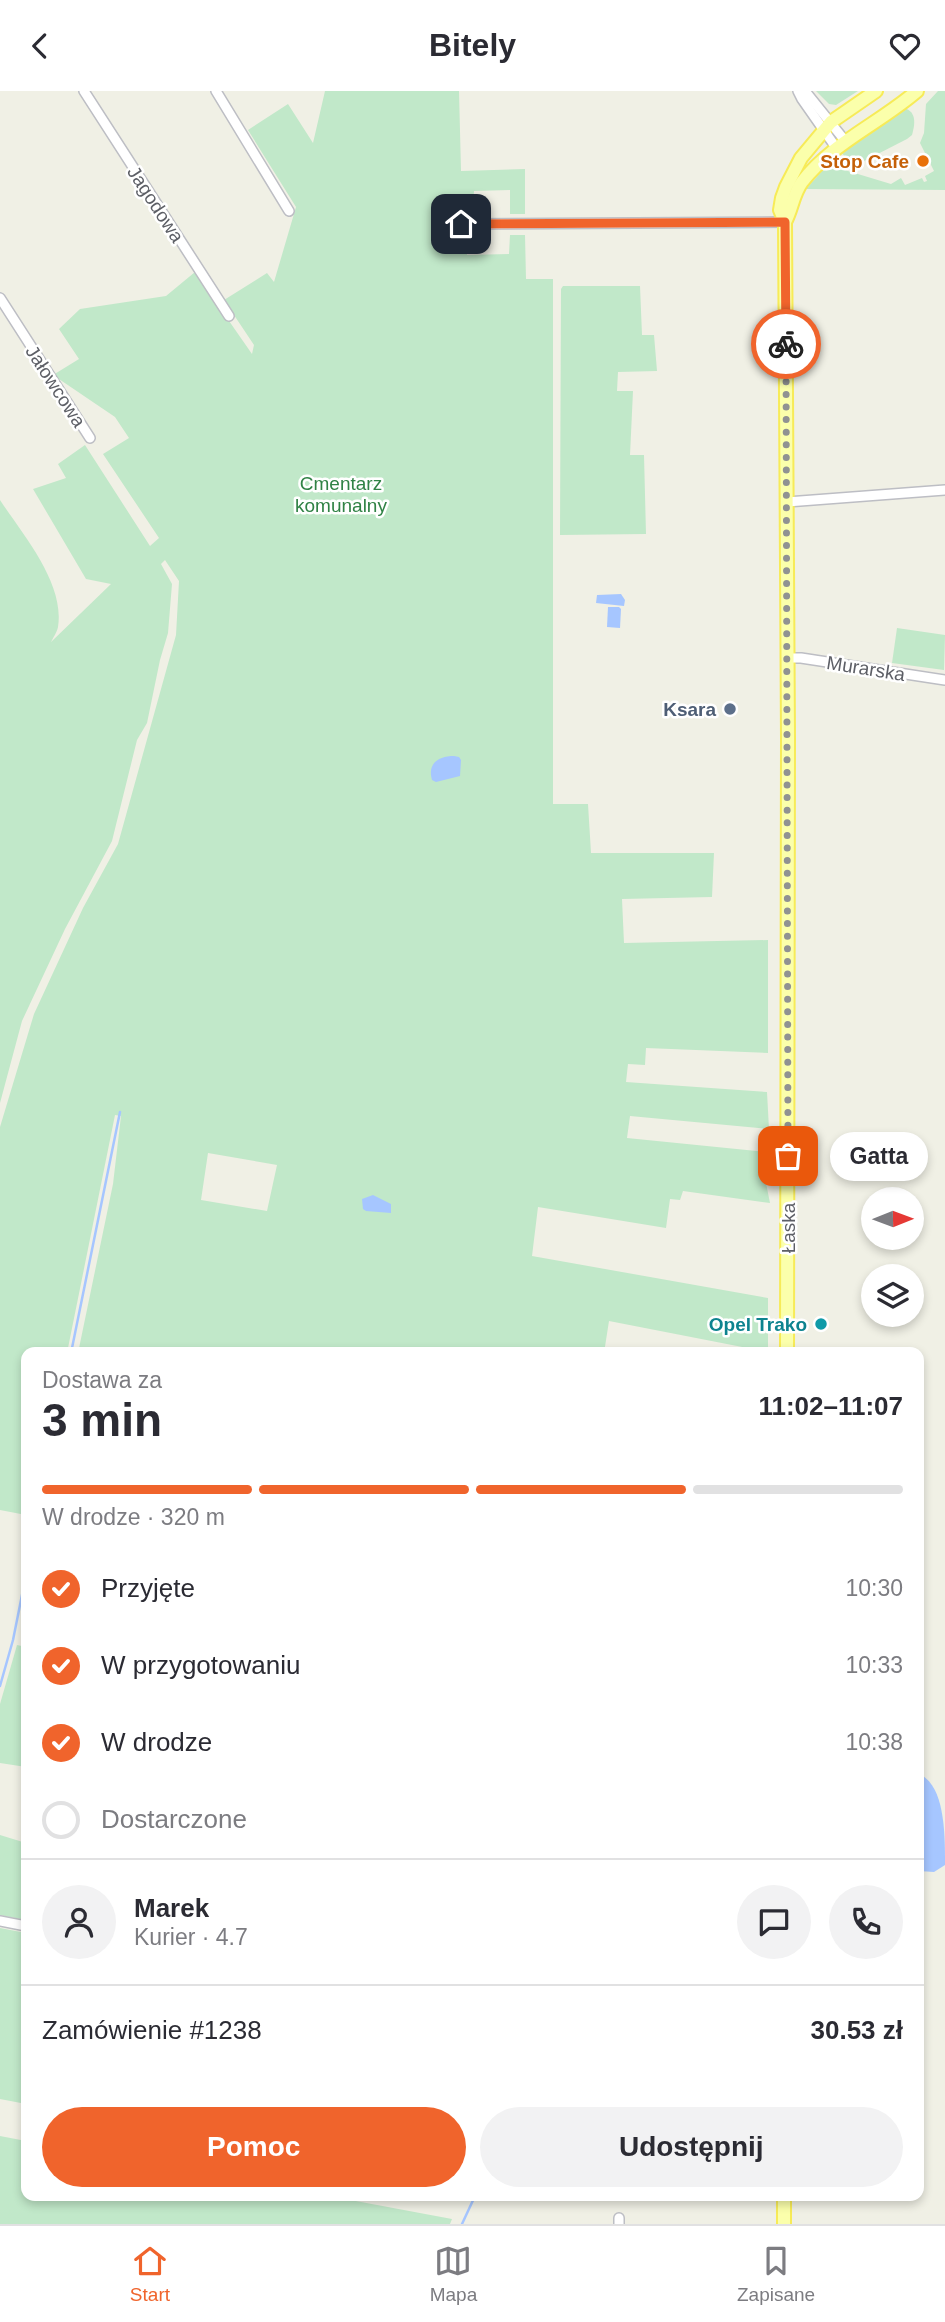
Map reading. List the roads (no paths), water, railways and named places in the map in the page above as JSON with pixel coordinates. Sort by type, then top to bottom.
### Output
[{"type":"main road","name":"Łaska","points":[[787,1347],[788,657],[785,222],[780,210],[786,187],[801,158],[828,126],[876,91]]},
{"type":"main road","name":"Łaska","points":[[785,222],[802,183],[841,146],[916,91]]},
{"type":"main road","points":[[784,2201],[784,2224]]},
{"type":"street","name":"Jagodowa","points":[[84,91],[229,316]]},
{"type":"street","points":[[216,91],[289,211]]},
{"type":"street","points":[[798,91],[806,106],[828,126]]},
{"type":"street","points":[[805,91],[841,146]]},
{"type":"street","points":[[461,224],[785,222]]},
{"type":"street","name":"Jałowcowa","points":[[0,298],[90,438]]},
{"type":"street","points":[[787,502],[945,490]]},
{"type":"street","name":"Murarska","points":[[788,657],[945,680]]},
{"type":"street","points":[[0,1921],[21,1925]]},
{"type":"water","points":[[621,594],[625,600],[624,606],[596,603],[597,595]]},
{"type":"water","points":[[608,607],[621,609],[620,628],[607,627]]},
{"type":"water","points":[[454,756],[461,760],[460,776],[436,782],[432,780],[433,765],[444,757]]},
{"type":"water","points":[[373,1195],[391,1204],[391,1213],[363,1209],[362,1199]]},
{"type":"water","points":[[924,1777],[934,1788],[939,1799],[945,1839],[945,1865],[934,1872],[924,1871]]},
{"type":"waterway","points":[[72,1347],[120,1112]]},
{"type":"waterway","points":[[0,1686],[21,1600]]},
{"type":"waterway","points":[[462,2224],[473,2201]]},
{"type":"place","name":"Stop Cafe","points":[[923,161]]},
{"type":"place","name":"Ksara","points":[[730,709]]},
{"type":"place","name":"Gatta","points":[[788,1156]]},
{"type":"place","name":"Opel Trako","points":[[821,1324]]},
{"type":"park label","name":"Cmentarz komunalny","points":[[341,494]]}]
